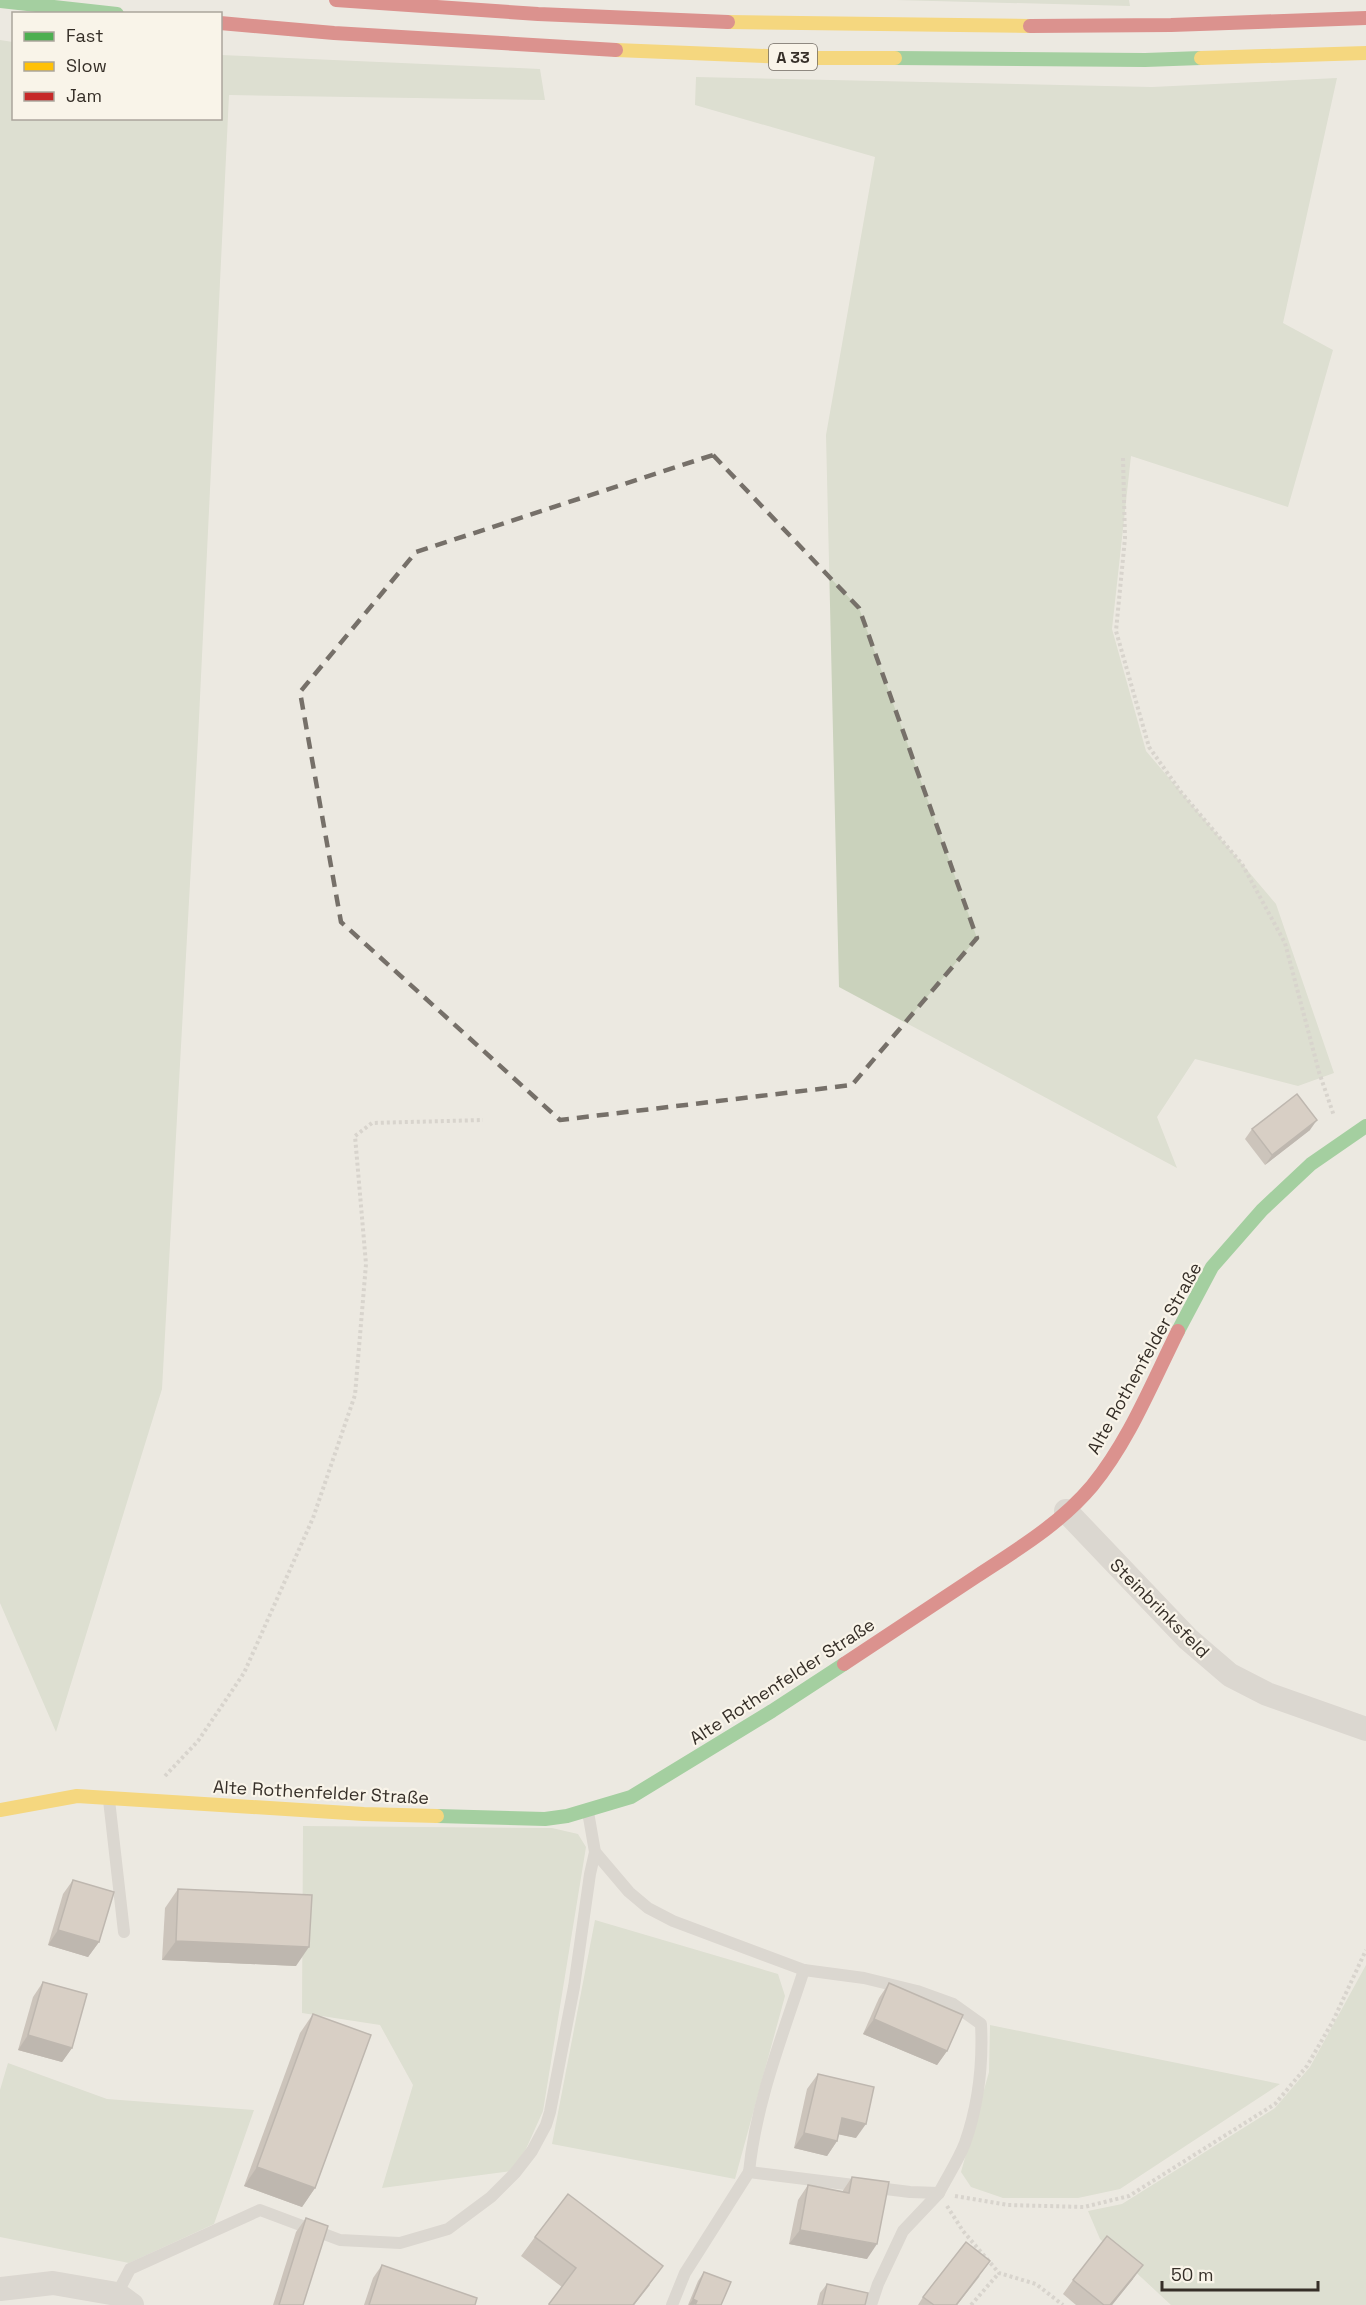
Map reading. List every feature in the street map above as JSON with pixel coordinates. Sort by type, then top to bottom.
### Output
[{"type":"main road","name":"A 33","points":[[336,0],[562,15],[816,25],[1146,26],[1366,18]]},
{"type":"main road","points":[[0,1],[99,12]]},
{"type":"main road","name":"A 33","points":[[222,23],[557,48],[815,58],[1145,60],[1366,53]]},
{"type":"main road","name":"Alte Rothenfelder Straße","points":[[0,1810],[5,1807],[77,1796],[364,1814],[545,1819],[567,1816],[631,1797],[772,1711],[1038,1536],[1066,1511],[1095,1481],[1119,1445],[1211,1269],[1250,1222],[1294,1180],[1343,1139],[1366,1126]]},
{"type":"street","name":"Steinbrinksfeld","points":[[1066,1511],[1188,1640],[1230,1675],[1267,1694],[1366,1729]]},
{"type":"street","points":[[4,2294],[53,2283],[124,2300]]},
{"type":"lane","points":[[109,1798],[124,1932]]},
{"type":"lane","points":[[124,2300],[130,2269],[260,2210],[340,2240],[400,2243],[448,2229],[491,2197],[515,2173],[532,2151],[546,2125],[550,2112],[574,1987],[595,1852],[588,1810]]},
{"type":"lane","points":[[595,1852],[629,1892],[648,1908],[673,1921],[804,1971],[864,1978],[916,1991],[953,2004],[981,2024],[982,2052],[978,2089],[964,2144],[939,2193],[903,2231],[871,2305]]},
{"type":"lane","points":[[672,2305],[685,2273],[749,2172],[766,2083],[804,1971]]},
{"type":"lane","points":[[749,2172],[910,2192],[939,2193]]},
{"type":"path","points":[[1122,458],[1125,538],[1116,631],[1149,747],[1181,792],[1242,864],[1285,943],[1319,1072],[1343,1139]]},
{"type":"path","points":[[156,1802],[166,1774],[198,1741],[244,1673],[313,1518],[355,1395],[366,1264],[355,1136],[372,1124],[483,1120]]},
{"type":"path","points":[[939,2193],[1008,2205],[1084,2207],[1129,2196],[1275,2104],[1307,2066],[1328,2030],[1366,1950]]},
{"type":"path","points":[[939,2193],[963,2231],[999,2273],[1036,2284],[1063,2305]]},
{"type":"path","points":[[971,2305],[999,2273]]},
{"type":"highlighted area","points":[[713,455],[859,608],[977,938],[852,1085],[560,1120],[341,922],[300,692],[416,552]]},
{"type":"green space","points":[[895,0],[1129,0],[1130,6]]},
{"type":"green space","points":[[0,40],[12,42],[12,120],[222,120],[222,55],[540,69],[545,100],[229,95],[198,739],[162,1389],[56,1732],[0,1603]]},
{"type":"green space","points":[[696,77],[1152,87],[1337,78],[1283,323],[1333,350],[1288,507],[1131,456],[1112,629],[1146,751],[1276,904],[1334,1073],[1298,1086],[1195,1059],[1157,1117],[1177,1168],[839,987],[826,435],[875,157],[695,105]]},
{"type":"green space","points":[[303,1826],[552,1828],[578,1834],[586,1847],[543,2111],[526,2149],[511,2171],[382,2188],[413,2085],[380,2025],[302,2013]]},
{"type":"green space","points":[[595,1920],[778,1974],[785,1996],[735,2179],[552,2144]]},
{"type":"green space","points":[[1366,1965],[1366,2305],[1171,2305],[1100,2239],[1088,2211],[1122,2204],[1275,2108],[1310,2067]]},
{"type":"green space","points":[[990,2025],[1280,2084],[1120,2189],[1078,2198],[1003,2198],[971,2187],[961,2172],[989,2072]]},
{"type":"green space","points":[[8,2063],[107,2099],[254,2110],[214,2224],[129,2263],[0,2237],[0,2090]]},
{"type":"building","points":[[1297,1094],[1317,1120],[1272,1155],[1252,1129]]},
{"type":"building","points":[[73,1880],[114,1892],[99,1942],[58,1930]]},
{"type":"building","points":[[178,1889],[312,1895],[309,1947],[176,1941]]},
{"type":"building","points":[[43,1982],[87,1994],[72,2048],[28,2035]]},
{"type":"building","points":[[889,1983],[963,2015],[947,2051],[874,2019]]},
{"type":"building","points":[[313,2014],[371,2035],[315,2188],[257,2167]]},
{"type":"building","points":[[818,2074],[874,2087],[866,2124],[842,2118],[837,2141],[804,2133]]},
{"type":"building","points":[[852,2177],[889,2182],[877,2244],[800,2230],[808,2185],[849,2193]]},
{"type":"building","points":[[568,2194],[663,2266],[633,2305],[549,2304],[576,2268],[535,2237]]},
{"type":"building","points":[[306,2218],[328,2226],[303,2305],[279,2305]]},
{"type":"building","points":[[1107,2236],[1143,2265],[1110,2305],[1104,2305],[1073,2280]]},
{"type":"building","points":[[966,2242],[990,2261],[956,2305],[934,2305],[923,2297]]},
{"type":"building","points":[[382,2265],[477,2298],[475,2305],[369,2305]]},
{"type":"building","points":[[704,2272],[731,2282],[721,2305],[695,2305],[697,2301],[693,2299]]},
{"type":"building","points":[[827,2284],[868,2293],[865,2305],[822,2305]]},
{"type":"traffic: fast","points":[[0,1],[99,12]]},
{"type":"traffic: fast","points":[[895,58],[1145,60],[1201,58]]},
{"type":"traffic: fast","points":[[1178,1331],[1212,1267],[1262,1210],[1311,1164],[1366,1126]]},
{"type":"traffic: fast","points":[[437,1816],[545,1819],[567,1816],[631,1797],[844,1664]]},
{"type":"traffic: slow","points":[[728,22],[1030,26]]},
{"type":"traffic: slow","points":[[616,50],[815,58],[895,58]]},
{"type":"traffic: slow","points":[[1201,58],[1366,53]]},
{"type":"traffic: slow","points":[[0,1810],[77,1796],[364,1814],[437,1816]]},
{"type":"traffic: jam","points":[[336,0],[538,14],[728,22]]},
{"type":"traffic: jam","points":[[1030,26],[1171,25],[1366,18]]},
{"type":"traffic: jam","points":[[222,23],[334,33],[616,50]]},
{"type":"traffic: jam","points":[[844,1664],[1023,1546],[1080,1500],[1105,1469],[1129,1431],[1178,1331]]}]
